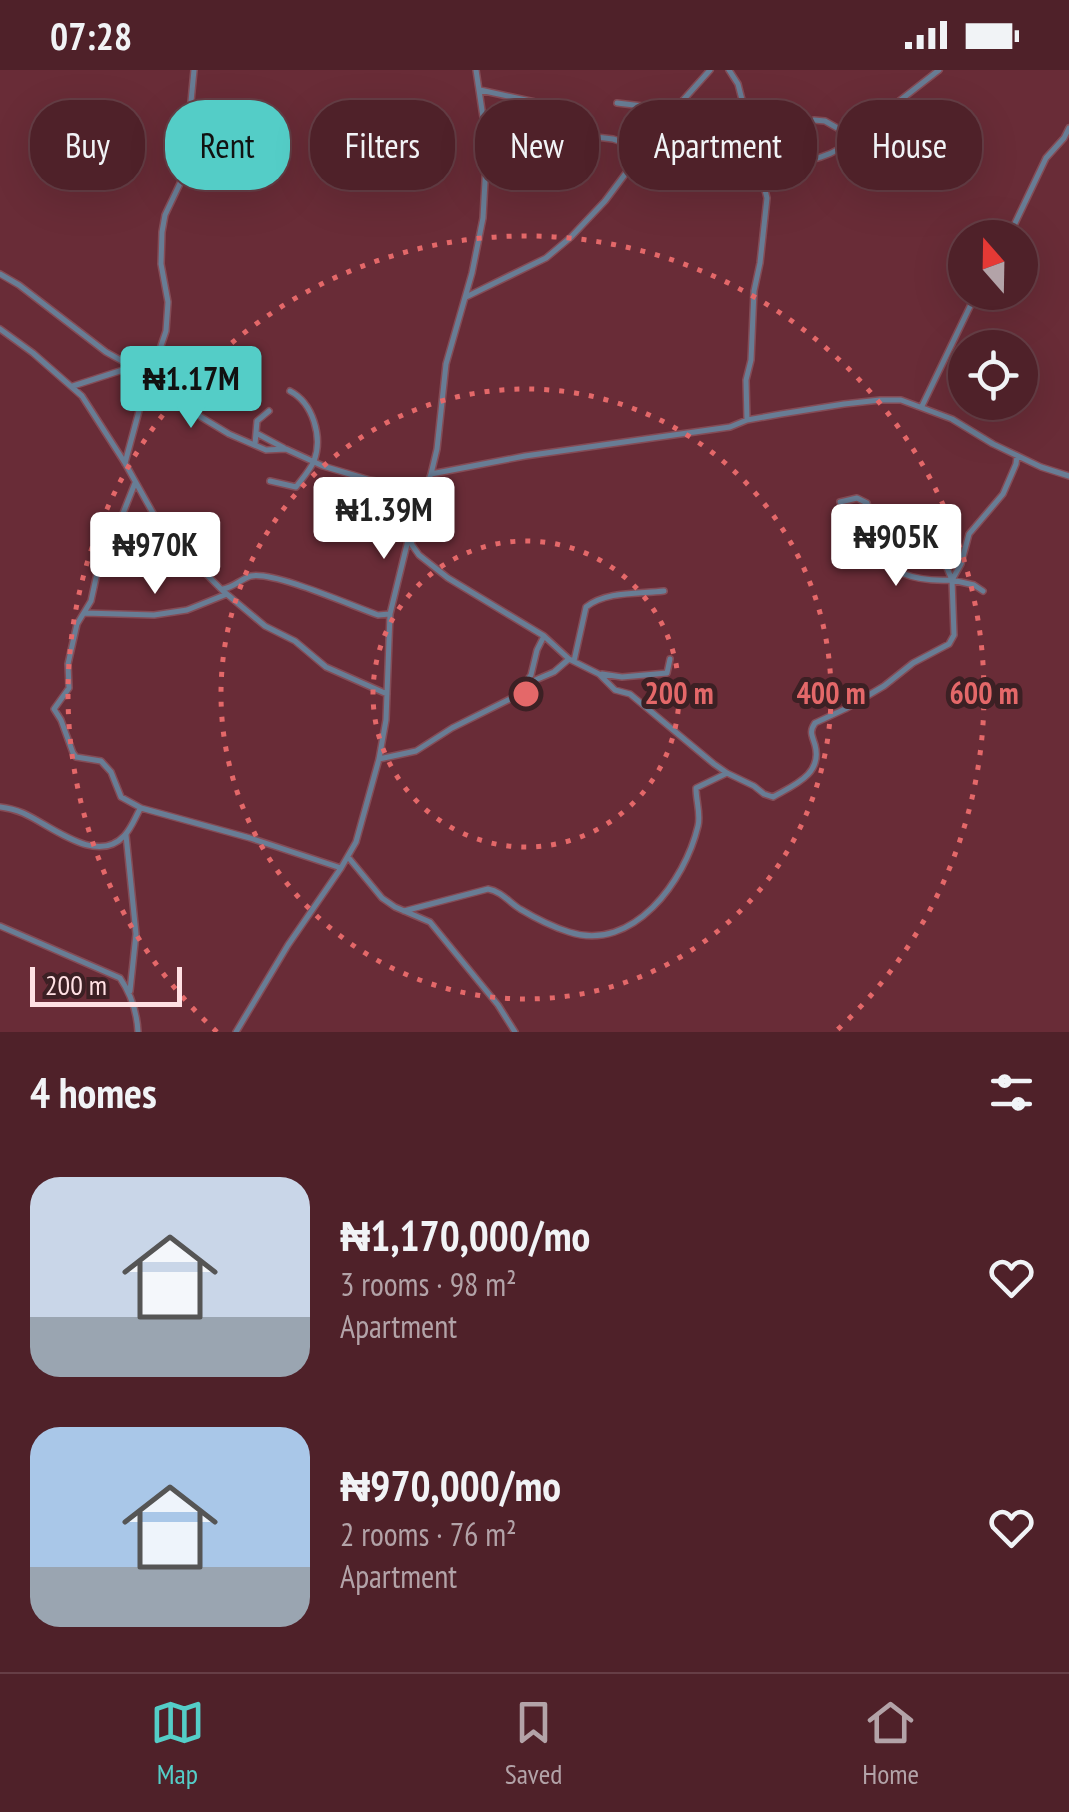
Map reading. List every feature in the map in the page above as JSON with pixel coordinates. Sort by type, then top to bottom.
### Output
[{"type":"street","points":[[125,463],[168,319],[160,264],[162,224],[184,175],[194,70]]},
{"type":"street","points":[[236,1032],[356,842],[379,759],[386,720],[390,614],[410,532],[437,449],[446,364],[483,218],[487,144],[476,70]]},
{"type":"street","points":[[684,100],[710,70]]},
{"type":"street","points":[[729,70],[742,100]]},
{"type":"street","points":[[900,100],[938,70]]},
{"type":"street","points":[[480,90],[527,100]]},
{"type":"street","points":[[1017,220],[1046,158],[1067,140],[1069,128]]},
{"type":"street","points":[[466,297],[546,258],[571,237],[619,182]]},
{"type":"street","points":[[747,420],[746,380],[765,190]]},
{"type":"street","points":[[0,274],[106,352],[151,377],[229,434],[266,450],[286,449]]},
{"type":"street","points":[[922,406],[968,310]]},
{"type":"street","points":[[0,328],[82,396],[163,531],[224,592],[265,626],[295,641],[326,667],[387,694]]},
{"type":"street","points":[[72,386],[132,367]]},
{"type":"street","points":[[270,481],[296,487],[314,462],[319,440],[312,416],[299,396],[290,391]]},
{"type":"street","points":[[431,474],[867,400],[900,400],[952,419],[1017,456],[1069,476]]},
{"type":"street","points":[[255,444],[257,421],[269,411]]},
{"type":"street","points":[[257,434],[314,462],[370,480],[425,490]]},
{"type":"street","points":[[952,580],[969,534],[1003,494],[1017,456]]},
{"type":"street","points":[[134,483],[118,526],[104,542],[91,601],[76,624],[69,688],[54,709],[72,754],[101,761],[111,772],[121,797],[141,808],[342,868]]},
{"type":"street","points":[[410,532],[417,553],[460,587],[544,636],[572,660],[599,674],[615,690],[630,694],[727,773],[771,797],[805,777],[817,762],[811,731],[815,722],[879,689],[913,663],[951,642],[954,635],[952,580],[944,563],[944,533],[931,525],[882,522],[858,498],[840,502]]},
{"type":"street","points":[[866,542],[878,560],[915,579],[952,580],[983,591]]},
{"type":"street","points":[[405,551],[417,553]]},
{"type":"street","points":[[84,614],[186,610],[253,575],[290,583],[378,616],[390,614]]},
{"type":"street","points":[[526,684],[572,660],[586,607],[593,601],[664,591]]},
{"type":"street","points":[[379,759],[416,752],[452,728],[516,696],[531,675],[544,636]]},
{"type":"street","points":[[599,674],[668,674],[670,660]]},
{"type":"street","points":[[562,667],[582,664]]},
{"type":"street","points":[[404,911],[488,889],[564,931],[582,936],[630,926],[654,908],[692,847],[699,821],[696,788],[727,773]]},
{"type":"street","points":[[0,807],[21,812],[88,846],[117,842],[126,835],[141,808]]},
{"type":"street","points":[[126,835],[136,934],[126,982],[138,1032]]},
{"type":"street","points":[[348,857],[394,908],[430,922],[498,1005],[515,1032]]},
{"type":"street","points":[[0,926],[126,982]]},
{"type":"street","points":[[506,1032],[509,1024]]}]
